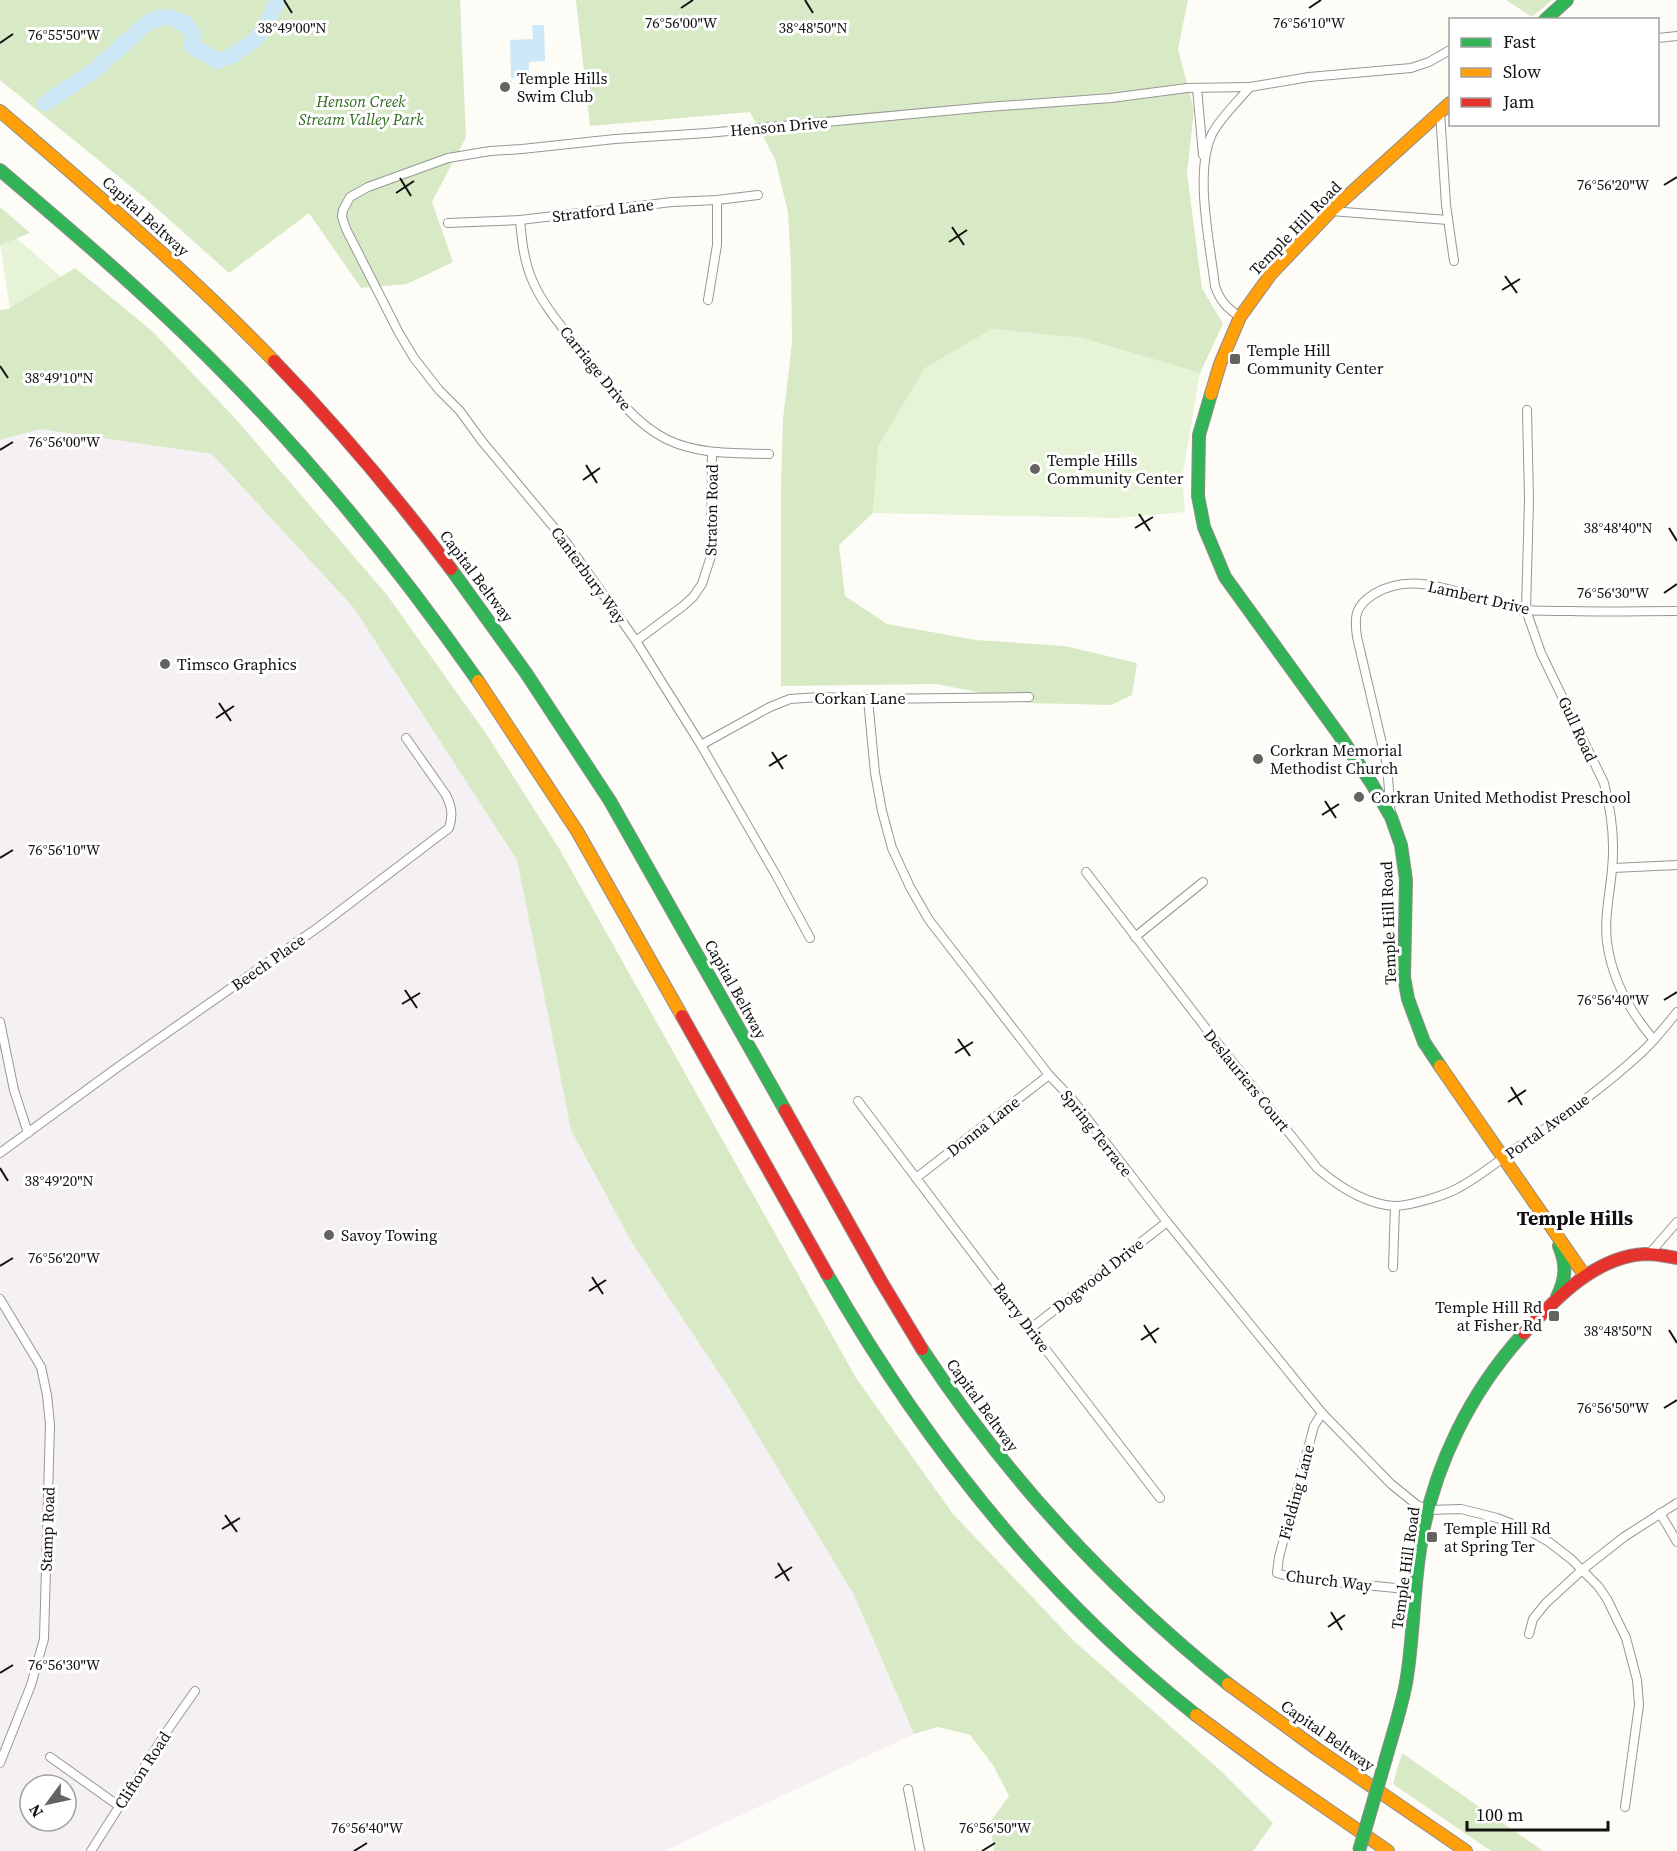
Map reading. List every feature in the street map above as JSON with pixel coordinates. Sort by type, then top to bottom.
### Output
[{"type":"main road","points":[[1547,18],[1567,0]]},
{"type":"main road","name":"Temple Hill Road","points":[[1359,1851],[1407,1675],[1424,1527],[1447,1453],[1476,1396],[1510,1349],[1554,1302],[1585,1276],[1424,1042],[1414,1017],[1404,977],[1406,880],[1401,845],[1391,817],[1340,735],[1225,577],[1204,527],[1198,496],[1199,435],[1220,364],[1240,317],[1271,274],[1331,211],[1449,104]]},
{"type":"main road","name":"Capital Beltway","points":[[0,111],[112,207],[235,322],[292,380],[352,447],[487,615],[572,739],[613,807],[921,1347],[961,1405],[1032,1496],[1106,1575],[1188,1651],[1285,1726],[1466,1851]]},
{"type":"main road","points":[[0,170],[144,295],[257,408],[318,475],[409,585],[518,737],[577,831],[819,1260],[879,1361],[924,1429],[997,1522],[1074,1605],[1157,1682],[1255,1759],[1388,1851]]},
{"type":"main road","points":[[1550,1226],[1562,1252],[1566,1274],[1554,1302]]},
{"type":"main road","points":[[1585,1276],[1615,1260],[1650,1253],[1677,1258]]},
{"type":"street","points":[[1659,38],[1677,36]]},
{"type":"street","name":"Henson Drive","points":[[346,229],[342,217],[343,210],[350,197],[368,187],[448,158],[490,151],[1111,98],[1197,88],[1250,87],[1309,77],[1411,68],[1429,62],[1449,51]]},
{"type":"street","points":[[1204,164],[1213,132],[1250,87]]},
{"type":"street","points":[[1197,88],[1204,164],[1205,206],[1215,286],[1219,298],[1226,307],[1240,317]]},
{"type":"street","points":[[1440,112],[1448,220],[1454,261]]},
{"type":"street","name":"Stratford Lane","points":[[448,223],[520,220],[672,202],[758,195]]},
{"type":"street","points":[[708,300],[717,245],[717,200]]},
{"type":"street","points":[[1331,211],[1448,220]]},
{"type":"street","name":"Carriage Drive","points":[[520,220],[524,260],[534,284],[555,317],[620,402],[651,430],[696,450],[712,453],[769,454]]},
{"type":"street","name":"Canterbury Way","points":[[346,229],[414,358],[566,542],[636,641],[701,745],[810,938]]},
{"type":"street","name":"Gull Road","points":[[1527,410],[1529,500],[1526,610],[1541,653],[1604,783],[1609,802],[1612,833],[1612,868],[1606,922],[1610,954],[1622,994],[1639,1023],[1654,1040]]},
{"type":"street","name":"Straton Road","points":[[636,641],[683,606],[702,584],[711,556],[712,453]]},
{"type":"street","name":"Lambert Drive","points":[[1391,817],[1387,765],[1357,637],[1355,619],[1358,608],[1367,599],[1389,586],[1405,584],[1446,589],[1489,603],[1526,610],[1677,611]]},
{"type":"street","name":"Corkan Lane","points":[[701,745],[770,707],[790,699],[1029,697]]},
{"type":"street","name":"Spring Terrace","points":[[868,699],[875,773],[892,848],[910,887],[929,920],[1167,1222],[1322,1413],[1391,1484],[1428,1510]]},
{"type":"street","name":"Beech Place","points":[[0,1153],[118,1067],[320,926],[448,828],[452,818],[451,804],[406,738]]},
{"type":"street","points":[[1612,868],[1677,866]]},
{"type":"street","name":"Deslauriers Court","points":[[1086,873],[1317,1168],[1336,1184],[1354,1194],[1395,1206]]},
{"type":"street","points":[[1135,937],[1203,882]]},
{"type":"street","name":"Portal Avenue","points":[[1395,1206],[1430,1199],[1460,1187],[1548,1127],[1642,1053],[1677,1012]]},
{"type":"street","points":[[0,1022],[14,1090],[28,1133]]},
{"type":"street","name":"Donna Lane","points":[[916,1178],[1050,1075]]},
{"type":"street","name":"Barry Drive","points":[[858,1101],[1160,1498]]},
{"type":"street","points":[[1393,1267],[1395,1206]]},
{"type":"street","name":"Dogwood Drive","points":[[1030,1329],[1167,1222]]},
{"type":"street","points":[[1650,1253],[1677,1222]]},
{"type":"street","name":"Stamp Road","points":[[0,1299],[41,1367],[48,1395],[50,1425],[44,1639],[28,1693],[0,1762]]},
{"type":"street","name":"Fielding Lane","points":[[1277,1573],[1279,1557],[1311,1433],[1322,1413]]},
{"type":"street","points":[[1529,1634],[1533,1619],[1546,1603],[1582,1570],[1624,1537],[1677,1503]]},
{"type":"street","points":[[1428,1510],[1461,1509],[1512,1523],[1549,1542],[1571,1559],[1598,1586],[1617,1617],[1629,1647],[1637,1680],[1639,1705],[1625,1807]]},
{"type":"street","points":[[1660,1513],[1677,1542]]},
{"type":"street","name":"Church Way","points":[[1277,1573],[1294,1578],[1416,1590]]},
{"type":"street","name":"Clifton Road","points":[[91,1851],[195,1691]]},
{"type":"street","points":[[50,1757],[119,1806]]},
{"type":"street","points":[[908,1789],[920,1851]]},
{"type":"shaded area","points":[[40,429],[213,454],[353,607],[517,860],[571,1130],[631,1241],[731,1391],[854,1595],[914,1734],[664,1851],[0,1851],[0,440]]},
{"type":"green space","name":"Henson Creek Stream Valley Park","points":[[0,0],[460,0],[466,137],[432,202],[453,262],[407,284],[361,288],[309,213],[229,273],[145,198],[0,80]]},
{"type":"green space","points":[[576,0],[1188,0],[1178,49],[1194,110],[1187,173],[1202,288],[1223,324],[1200,373],[1082,338],[992,329],[925,368],[878,447],[873,513],[839,545],[845,596],[887,624],[976,640],[1065,646],[1137,663],[1132,695],[1111,705],[1029,703],[937,684],[781,686],[783,419],[792,343],[788,212],[775,159],[750,112],[590,126]]},
{"type":"green space","points":[[1506,0],[1552,0],[1532,17]]},
{"type":"green space","points":[[0,207],[30,233],[0,245]]},
{"type":"green space","points":[[0,224],[88,300],[160,369],[61,382],[20,362],[0,364],[0,324],[12,322],[0,244]]},
{"type":"green space","points":[[75,268],[151,330],[234,417],[387,595],[487,735],[560,850],[856,1378],[953,1514],[1074,1641],[1222,1772],[1273,1823],[1253,1851],[994,1851],[990,1822],[1009,1796],[993,1765],[970,1735],[938,1727],[914,1734],[854,1595],[731,1391],[631,1241],[571,1130],[517,860],[353,607],[212,454],[40,429],[0,440],[0,310],[8,309]]},
{"type":"green space","points":[[992,329],[1082,338],[1200,373],[1182,478],[1185,512],[1118,518],[873,513],[878,447],[925,368]]},
{"type":"green space","points":[[1402,1753],[1543,1851],[1491,1851],[1393,1784]]},
{"type":"water","points":[[532,25],[544,25],[545,61],[529,62],[529,77],[511,78],[510,40],[533,39]]},
{"type":"waterway","points":[[45,103],[94,71],[147,23],[169,17],[186,24],[193,34],[192,46],[218,61],[245,48],[256,38],[265,27],[278,0]]},
{"type":"traffic: fast","points":[[1547,18],[1567,0]]},
{"type":"traffic: fast","points":[[0,170],[145,296],[262,412],[328,486],[390,562],[478,681]]},
{"type":"traffic: fast","points":[[1211,394],[1199,435],[1198,496],[1204,527],[1225,577],[1340,736],[1391,817],[1401,845],[1406,880],[1404,977],[1408,999],[1424,1042],[1440,1066]]},
{"type":"traffic: fast","points":[[451,569],[526,673],[610,801],[785,1110]]},
{"type":"traffic: fast","points":[[1557,1297],[1564,1272],[1559,1246]]},
{"type":"traffic: fast","points":[[827,1274],[904,1397],[990,1512],[1037,1567],[1087,1619],[1196,1715]]},
{"type":"traffic: fast","points":[[1386,1758],[1406,1683],[1418,1560],[1435,1485],[1445,1458],[1472,1404],[1487,1379],[1524,1333]]},
{"type":"traffic: fast","points":[[922,1349],[989,1442],[1062,1529],[1142,1609],[1228,1684]]},
{"type":"traffic: fast","points":[[1359,1851],[1386,1758]]},
{"type":"traffic: slow","points":[[1211,394],[1220,364],[1240,317],[1271,274],[1331,211],[1449,104]]},
{"type":"traffic: slow","points":[[0,111],[174,264],[274,361]]},
{"type":"traffic: slow","points":[[478,681],[577,831],[682,1016]]},
{"type":"traffic: slow","points":[[1440,1066],[1585,1276]]},
{"type":"traffic: slow","points":[[1228,1684],[1317,1749],[1466,1851]]},
{"type":"traffic: slow","points":[[1196,1715],[1388,1851]]},
{"type":"traffic: jam","points":[[274,361],[366,462],[451,569]]},
{"type":"traffic: jam","points":[[682,1016],[827,1274]]},
{"type":"traffic: jam","points":[[785,1110],[922,1349]]},
{"type":"traffic: jam","points":[[1524,1333],[1563,1294],[1593,1271],[1610,1262],[1645,1254],[1677,1258]]},
{"type":"place","name":"Temple Hills Swim Club","points":[[505,87]]},
{"type":"place","name":"Temple Hill Community Center","points":[[1235,359]]},
{"type":"place","name":"Temple Hills Community Center","points":[[1035,469]]},
{"type":"place","name":"Timsco Graphics","points":[[165,664]]},
{"type":"place","name":"Corkran Memorial Methodist Church","points":[[1258,759]]},
{"type":"place","name":"Corkran United Methodist Preschool","points":[[1359,797]]},
{"type":"place","name":"Savoy Towing","points":[[329,1235]]},
{"type":"place","name":"Temple Hill Rd at Fisher Rd","points":[[1554,1316]]},
{"type":"place","name":"Temple Hill Rd at Spring Ter","points":[[1432,1537]]},
{"type":"district","name":"Temple Hills","points":[[1575,1218]]}]
